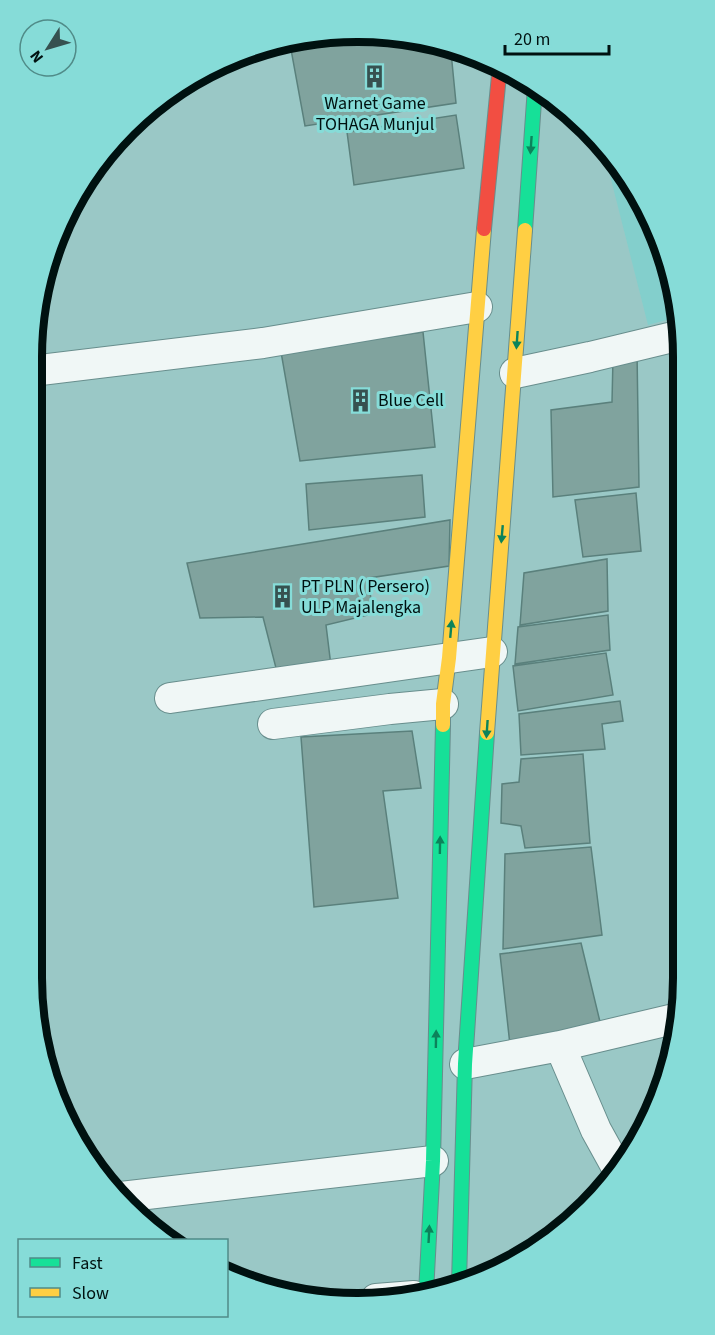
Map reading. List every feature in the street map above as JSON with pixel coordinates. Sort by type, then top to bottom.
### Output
[{"type":"main road","points":[[426,1285],[434,1161],[443,704],[449,658],[477,307],[499,76]]},
{"type":"main road","points":[[459,1276],[465,1064],[492,652],[534,96]]},
{"type":"street","points":[[42,370],[263,343],[477,307]]},
{"type":"street","points":[[515,373],[672,336]]},
{"type":"street","points":[[170,698],[492,652]]},
{"type":"street","points":[[273,724],[443,704]]},
{"type":"street","points":[[465,1064],[560,1046],[670,1020]]},
{"type":"street","points":[[560,1046],[596,1130],[614,1162]]},
{"type":"street","points":[[129,1196],[434,1161]]},
{"type":"shaded area","points":[[607,164],[640,218],[662,276],[670,319],[648,325]]},
{"type":"building","name":"Warnet Game TOHAGA Munjul","points":[[358,42],[419,48],[451,57],[456,103],[305,126],[291,49]]},
{"type":"building","points":[[456,115],[464,168],[354,185],[347,132]]},
{"type":"building","name":"Blue Cell","points":[[423,332],[435,447],[300,461],[281,352]]},
{"type":"building","points":[[637,351],[639,487],[553,497],[551,410],[612,402],[613,358]]},
{"type":"building","points":[[422,475],[425,517],[309,530],[306,484]]},
{"type":"building","points":[[636,493],[641,551],[583,557],[575,500]]},
{"type":"building","name":"PT PLN ( Persero) ULP Majalengka","points":[[450,520],[449,566],[369,578],[372,614],[326,625],[331,666],[278,676],[263,617],[200,618],[187,563]]},
{"type":"building","points":[[607,559],[608,611],[520,625],[524,573]]},
{"type":"building","points":[[608,615],[610,650],[515,664],[518,627]]},
{"type":"building","points":[[606,653],[613,695],[518,711],[513,666]]},
{"type":"building","points":[[620,701],[623,721],[602,724],[605,749],[521,755],[519,714]]},
{"type":"building","points":[[412,731],[421,788],[383,791],[398,898],[314,907],[301,737]]},
{"type":"building","points":[[583,754],[590,843],[525,848],[521,826],[501,823],[502,784],[519,782],[521,759]]},
{"type":"building","points":[[591,847],[602,935],[503,949],[505,854]]},
{"type":"building","points":[[581,943],[601,1026],[510,1045],[500,954]]},
{"type":"traffic: fast","points":[[525,230],[534,96]]},
{"type":"traffic: fast","points":[[426,1285],[433,1161],[443,725]]},
{"type":"traffic: fast","points":[[459,1276],[465,1064],[487,733]]},
{"type":"traffic: slow","points":[[443,725],[484,229]]},
{"type":"traffic: slow","points":[[487,733],[525,230]]},
{"type":"traffic: jam","points":[[484,229],[499,76]]},
{"type":"place","name":"Warnet Game TOHAGA Munjul","points":[[375,77]]},
{"type":"place","name":"Blue Cell","points":[[360,400]]},
{"type":"place","name":"PT PLN ( Persero) ULP Majalengka","points":[[283,596]]}]
